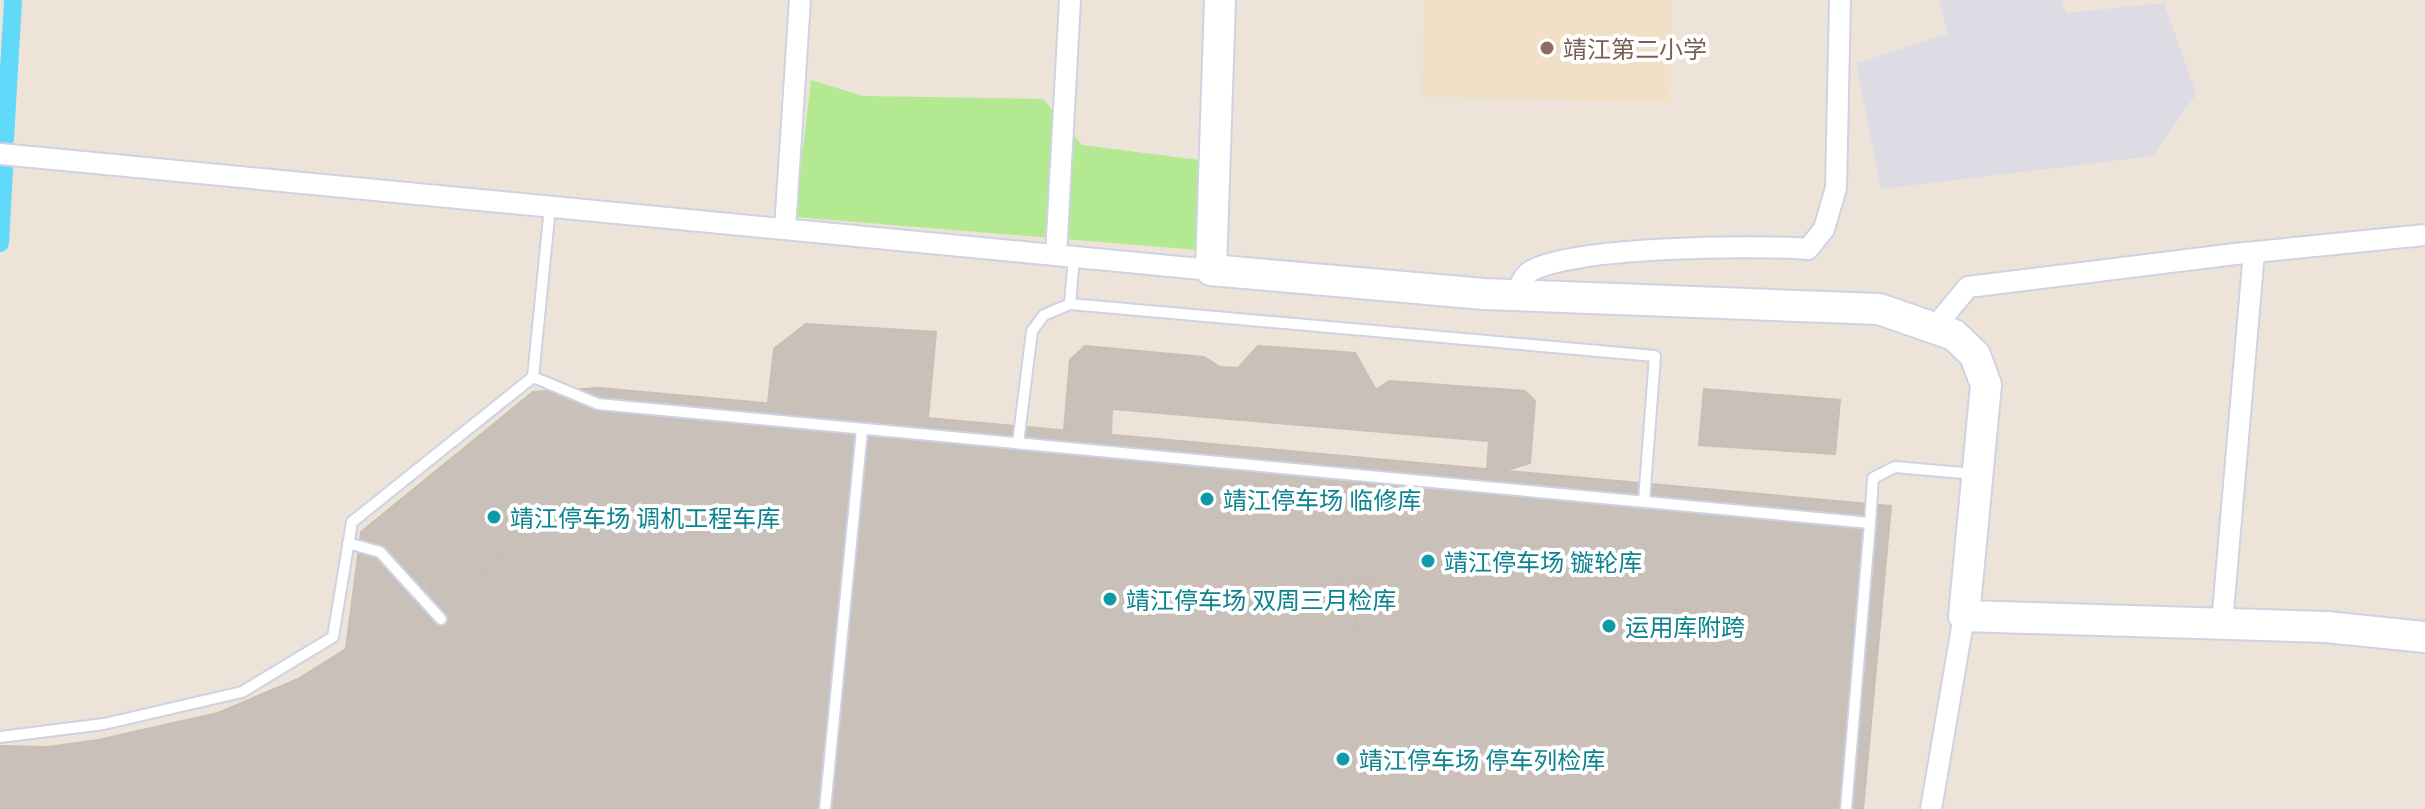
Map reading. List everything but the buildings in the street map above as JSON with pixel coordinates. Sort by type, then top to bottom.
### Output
[{"type":"street","points":[[785,229],[800,0]]},
{"type":"street","points":[[1065,256],[1070,0]]},
{"type":"street","points":[[1211,270],[1220,0]]},
{"type":"street","points":[[1517,295],[1522,279],[1530,272],[1564,260],[1722,245],[1808,249],[1824,229],[1836,188],[1840,0]]},
{"type":"street","points":[[0,154],[1211,270],[1517,295],[1879,309],[1954,335],[1975,355],[1986,385],[1964,616],[1931,809]]},
{"type":"street","points":[[1934,328],[1968,287],[2254,252],[2425,235]]},
{"type":"street","points":[[2222,624],[2254,252]]},
{"type":"street","points":[[1964,616],[2326,627],[2425,637]]},
{"type":"lane","points":[[0,737],[104,724],[242,692],[333,637],[352,522],[533,377],[550,207]]},
{"type":"lane","points":[[1065,256],[1070,304]]},
{"type":"lane","points":[[1018,443],[1032,331],[1044,315],[1070,304],[1655,356],[1644,501]]},
{"type":"lane","points":[[533,377],[598,404],[1870,523]]},
{"type":"lane","points":[[825,809],[862,430]]},
{"type":"lane","points":[[1846,809],[1873,478],[1895,467],[1979,474]]},
{"type":"lane","points":[[348,543],[380,552],[441,619]]},
{"type":"shaded area","name":"靖江第二小学","points":[[1424,0],[1672,0],[1670,102],[1422,97]]},
{"type":"shaded area","points":[[1939,0],[2062,0],[2066,13],[2164,3],[2196,94],[2153,156],[1881,189],[1856,63],[1948,34]]},
{"type":"green space","points":[[811,80],[863,96],[1043,99],[1082,145],[1199,160],[1198,250],[795,217]]},
{"type":"waterway","points":[[5,139],[13,0]]},
{"type":"waterway","points":[[0,243],[4,169]]},
{"type":"place","name":"靖江第二小学","points":[[1547,48]]},
{"type":"place","name":"靖江停车场 临修库","points":[[1207,499]]},
{"type":"place","name":"靖江停车场 调机工程车库","points":[[494,517]]},
{"type":"place","name":"靖江停车场 镟轮库","points":[[1428,561]]},
{"type":"place","name":"靖江停车场 双周三月检库","points":[[1110,599]]},
{"type":"place","name":"运用库附跨","points":[[1609,626]]},
{"type":"place","name":"靖江停车场 停车列检库","points":[[1343,759]]}]
